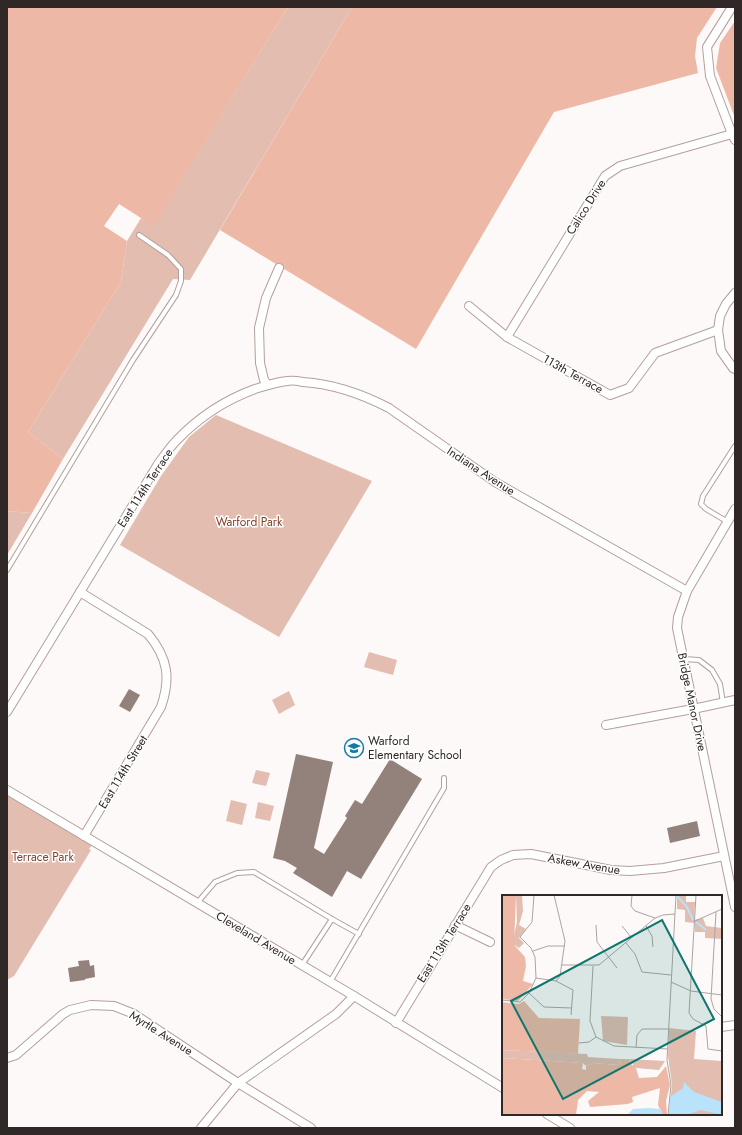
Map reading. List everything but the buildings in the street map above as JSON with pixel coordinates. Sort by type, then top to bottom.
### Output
[{"type":"street","points":[[732,7],[706,47],[710,76],[733,137]]},
{"type":"street","name":"Calico Drive","points":[[507,337],[605,176],[620,166],[733,137]]},
{"type":"street","points":[[268,385],[264,380],[260,363],[259,328],[266,298],[279,268]]},
{"type":"street","points":[[735,293],[726,304],[720,316],[718,330],[721,351],[735,369]]},
{"type":"street","name":"113th Terrace","points":[[469,306],[507,337],[610,395],[629,388],[655,353],[718,330]]},
{"type":"street","name":"Indiana Avenue","points":[[268,385],[288,381],[316,382],[340,388],[375,400],[389,408],[495,482],[687,591]]},
{"type":"street","name":"East 114th Terrace","points":[[7,712],[158,464],[176,441],[196,422],[218,406],[242,394],[268,385]]},
{"type":"street","name":"Bridge Manor Drive","points":[[735,509],[687,591],[678,617],[676,628],[735,904]]},
{"type":"street","name":"East 114th Street","points":[[80,592],[148,634],[163,656],[167,677],[165,695],[161,707],[84,836]]},
{"type":"street","points":[[606,725],[735,700]]},
{"type":"street","name":"Cleveland Avenue","points":[[7,790],[354,996],[502,1087]]},
{"type":"street","name":"Askew Avenue","points":[[494,865],[513,855],[531,854],[611,870],[630,871],[664,868],[724,856]]},
{"type":"street","name":"East 113th Terrace","points":[[396,1023],[455,925],[491,867],[494,865]]},
{"type":"street","points":[[455,925],[490,942]]},
{"type":"street","points":[[201,1128],[238,1083],[336,1014],[354,996]]},
{"type":"street","name":"Myrtle Avenue","points":[[7,1058],[16,1055],[63,1014],[70,1010],[92,1005],[114,1006],[134,1014],[238,1083],[312,1128]]},
{"type":"street","points":[[722,1027],[735,1025]]},
{"type":"street","points":[[549,1115],[570,1128]]},
{"type":"lane","points":[[7,570],[134,360],[176,295],[181,282],[180,269],[168,255],[139,235]]},
{"type":"lane","points":[[728,522],[706,509],[702,504],[703,496],[735,446]]},
{"type":"lane","points":[[683,659],[699,660],[712,670],[720,684],[724,703]]},
{"type":"lane","points":[[330,982],[444,788],[444,778]]},
{"type":"lane","points":[[197,903],[215,882],[237,873],[254,872],[358,934]]},
{"type":"lane","points":[[302,965],[332,919]]},
{"type":"green space","points":[[288,7],[352,7],[190,280],[173,279],[63,459],[28,432],[121,282],[127,241],[141,218],[152,227]]},
{"type":"green space","name":"Warford Park","points":[[216,415],[372,481],[279,637],[120,545],[161,476],[189,437]]},
{"type":"green space","points":[[7,511],[32,513],[7,555]]},
{"type":"green space","points":[[369,652],[397,660],[393,675],[364,667]]},
{"type":"green space","points":[[289,691],[295,705],[279,714],[272,700]]},
{"type":"green space","points":[[256,770],[270,773],[266,786],[252,783]]},
{"type":"green space","name":"Terrace Park","points":[[7,794],[92,845],[89,849],[91,850],[14,976],[7,980]]},
{"type":"green space","points":[[231,800],[247,804],[242,825],[226,821]]},
{"type":"green space","points":[[258,802],[274,806],[270,821],[255,818]]},
{"type":"shaded area","points":[[7,7],[288,7],[152,228],[141,218],[119,204],[104,226],[127,241],[121,282],[28,432],[63,459],[32,513],[7,511]]},
{"type":"shaded area","points":[[352,7],[717,7],[697,38],[695,56],[698,73],[554,112],[416,349],[220,230]]},
{"type":"shaded area","points":[[735,21],[735,118],[716,68],[720,43]]},
{"type":"place","name":"Warford Elementary School","points":[[354,748]]}]
